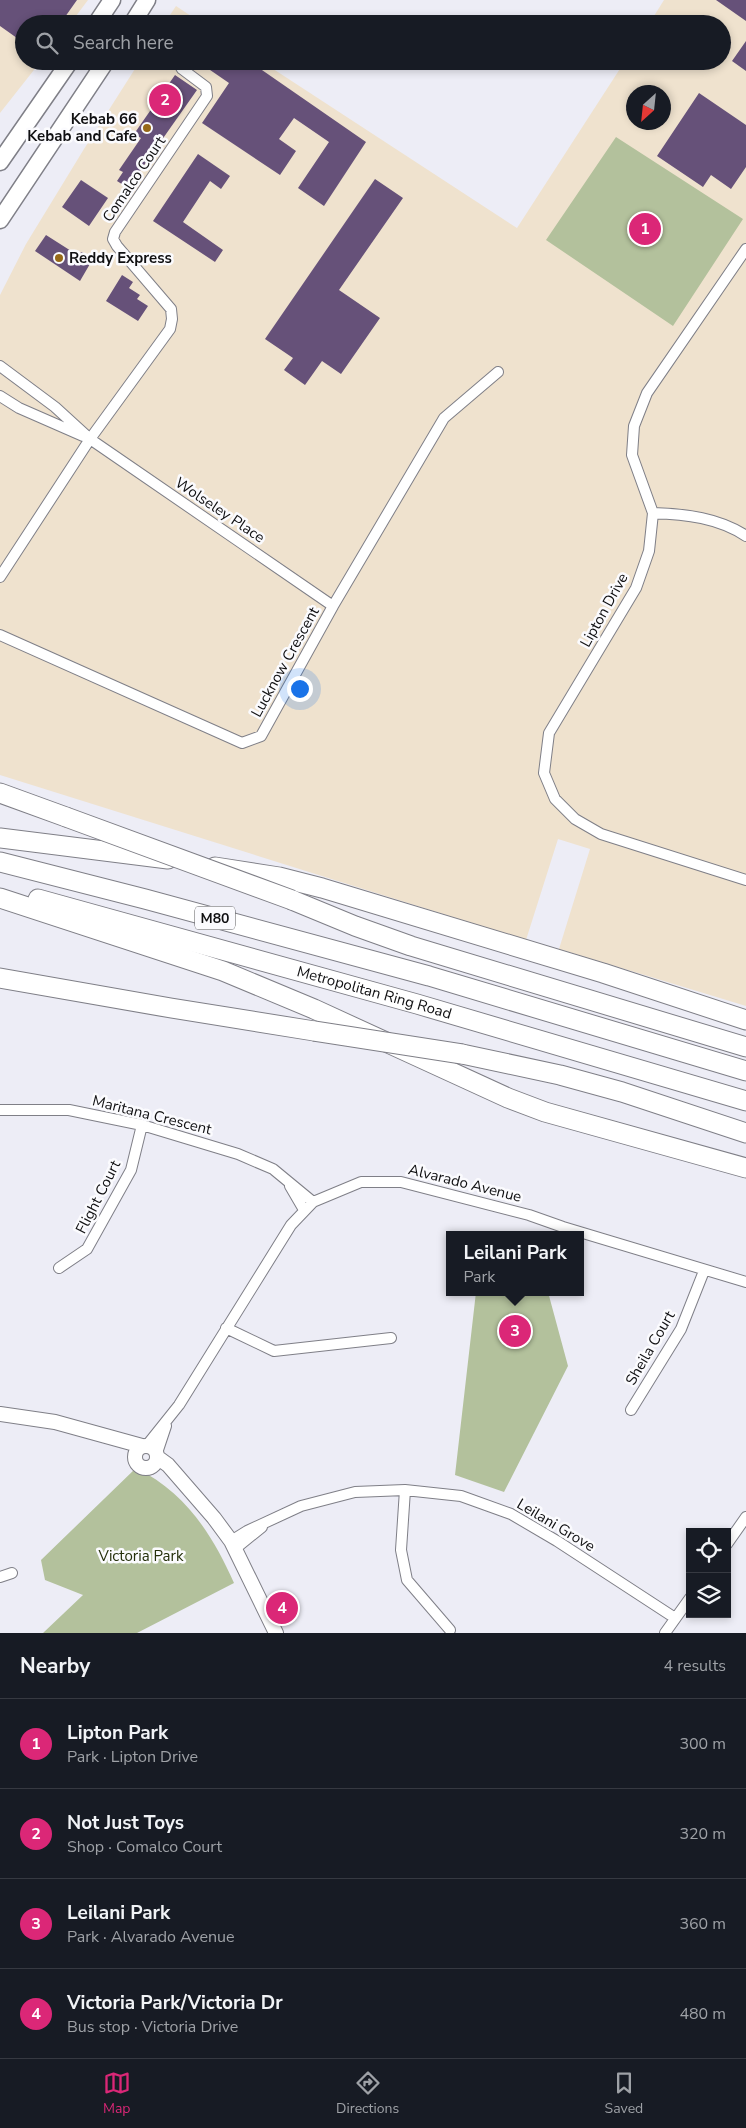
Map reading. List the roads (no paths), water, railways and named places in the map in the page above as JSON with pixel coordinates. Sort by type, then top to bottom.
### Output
[{"type":"highway","points":[[0,793],[292,900],[355,926],[411,946],[746,1047]]},
{"type":"highway","points":[[0,838],[134,854],[279,877],[322,888],[603,974],[746,1020]]},
{"type":"highway","name":"Metropolitan Ring Road","points":[[0,862],[429,976],[746,1071]]},
{"type":"highway","name":"Metropolitan Ring Road","points":[[0,889],[407,1001],[746,1101]]},
{"type":"highway","points":[[0,898],[223,971],[314,1009],[508,1098],[545,1112],[746,1168]]},
{"type":"highway","points":[[292,900],[488,956],[746,1034]]},
{"type":"highway","points":[[0,978],[171,1008],[462,1054],[607,1087],[746,1133]]},
{"type":"main road","points":[[102,15],[112,0]]},
{"type":"main road","points":[[138,15],[148,0]]},
{"type":"main road","points":[[0,162],[64,70]]},
{"type":"main road","points":[[0,220],[100,70]]},
{"type":"street","name":"Comalco Court","points":[[90,439],[170,329],[171,309],[117,246],[113,238],[115,232],[207,96],[206,87],[183,70]]},
{"type":"street","name":"Lipton Drive","points":[[746,249],[647,393],[634,426],[632,455],[653,513],[649,551],[636,588],[549,733],[544,773],[555,799],[575,819],[601,834],[746,880]]},
{"type":"street","name":"Wolseley Place","points":[[0,366],[54,407],[90,439],[333,606]]},
{"type":"street","name":"Lucknow Crescent","points":[[0,635],[242,743],[261,736],[333,606],[444,418],[498,372]]},
{"type":"street","name":"Wolseley Place","points":[[0,396],[18,408],[90,439]]},
{"type":"street","points":[[0,577],[90,439]]},
{"type":"street","points":[[653,513],[686,514],[731,526],[746,536]]},
{"type":"street","name":"Maritana Crescent","points":[[0,1110],[69,1110],[142,1126],[238,1154],[273,1169],[313,1202]]},
{"type":"street","name":"Flight Court","points":[[59,1268],[87,1249],[131,1170],[142,1126]]},
{"type":"street","name":"Alvarado Avenue","points":[[148,1454],[291,1225],[313,1202],[361,1182],[402,1182],[544,1219],[576,1231]]},
{"type":"street","name":"Maritana Crescent","points":[[288,1183],[304,1210]]},
{"type":"street","name":"Alvarado Avenue","points":[[584,1234],[746,1282]]},
{"type":"street","name":"Sheila Court","points":[[631,1410],[680,1329],[704,1271]]},
{"type":"street","points":[[226,1328],[274,1351],[391,1338]]},
{"type":"street","points":[[0,1414],[55,1422],[101,1436],[148,1454],[185,1486],[214,1518],[234,1544],[276,1633]]},
{"type":"street","points":[[405,1490],[401,1550],[407,1580],[450,1630]]},
{"type":"street","name":"Leilani Grove","points":[[234,1544],[248,1531],[302,1506],[355,1492],[405,1490],[461,1496],[511,1514],[557,1541],[675,1618]]},
{"type":"street","points":[[731,1539],[746,1518]]},
{"type":"street","points":[[0,1577],[12,1573]]},
{"type":"street","points":[[665,1633],[686,1603]]},
{"type":"place","name":"Not Just Toys","points":[[165,100]]},
{"type":"place","name":"Kebab 66 Kebab and Cafe","points":[[147,128]]},
{"type":"place","name":"Lipton Park","points":[[645,229]]},
{"type":"place","name":"Reddy Express","points":[[59,258]]},
{"type":"place","name":"Leilani Park","points":[[515,1331]]},
{"type":"place","name":"Victoria Park/Victoria Dr","points":[[282,1608]]},
{"type":"park label","name":"Victoria Park","points":[[141,1556]]}]
